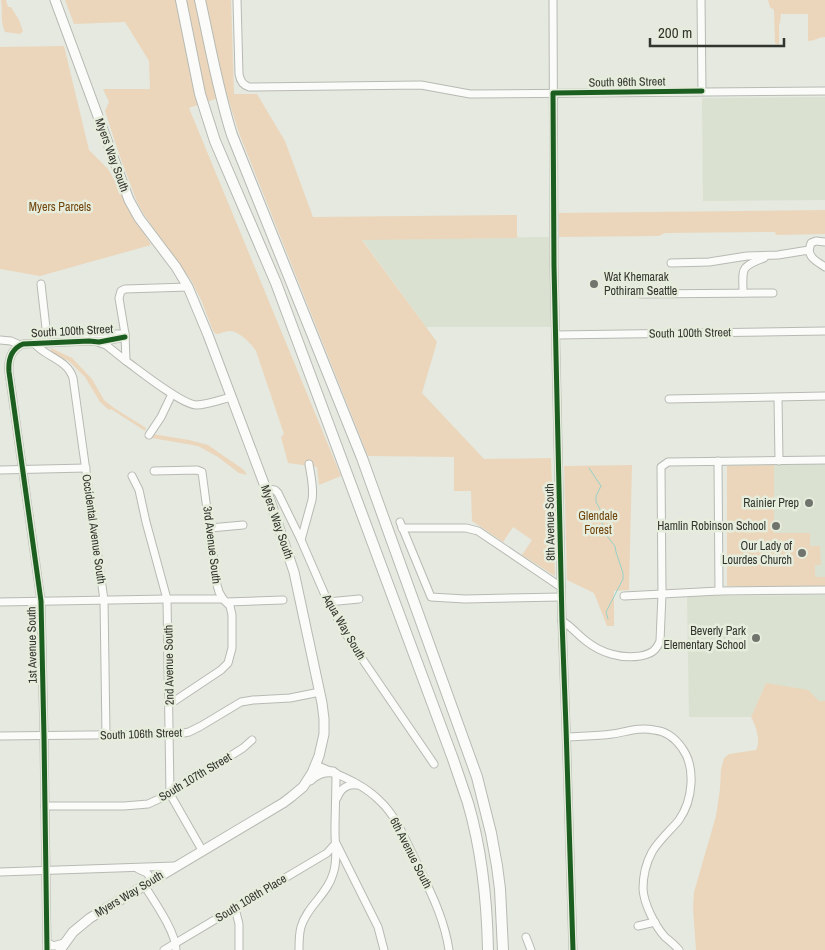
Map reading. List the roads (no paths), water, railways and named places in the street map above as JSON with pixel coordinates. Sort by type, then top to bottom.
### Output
[{"type":"highway","points":[[181,0],[200,94],[215,141],[276,283],[468,804],[486,900],[488,930],[486,950]]},
{"type":"highway","points":[[200,0],[220,95],[232,135],[362,458],[477,777],[492,832],[498,866],[503,950]]},
{"type":"highway","points":[[486,812],[494,870],[496,950]]},
{"type":"main road","name":"Myers Way South","points":[[55,0],[129,200],[139,218],[176,267],[188,287],[266,489],[294,572],[324,719],[324,734],[316,765],[306,783],[296,793],[283,803],[90,918],[78,927],[62,946]]},
{"type":"main road","points":[[306,783],[320,773],[334,773]]},
{"type":"street","name":"South 96th Street","points":[[237,0],[239,74],[243,85],[248,87],[420,85],[470,94],[825,91]]},
{"type":"street","name":"8th Avenue South","points":[[553,0],[561,597],[574,950]]},
{"type":"street","points":[[701,0],[702,92]]},
{"type":"street","points":[[825,242],[811,243],[809,250],[813,259],[825,268]]},
{"type":"street","points":[[671,262],[710,262],[747,256],[790,254],[809,250]]},
{"type":"street","points":[[743,293],[743,273],[746,266],[769,256]]},
{"type":"street","name":"South 100th Street","points":[[41,284],[46,328],[49,332],[56,334],[125,335]]},
{"type":"street","points":[[188,287],[125,289],[121,292],[119,298],[125,335],[126,361],[172,394],[190,404],[198,405],[231,398]]},
{"type":"street","points":[[641,294],[774,293]]},
{"type":"street","name":"South 100th Street","points":[[556,335],[825,331]]},
{"type":"street","name":"South 100th Street","points":[[99,342],[125,335]]},
{"type":"street","points":[[0,340],[11,341],[20,345]]},
{"type":"street","name":"South 100th Street","points":[[20,345],[99,342],[106,345],[126,361]]},
{"type":"street","name":"Occidental Avenue South","points":[[34,343],[43,351],[64,363],[72,373],[104,600],[106,736]]},
{"type":"street","name":"1st Avenue South","points":[[20,345],[11,354],[8,368],[41,601],[47,946]]},
{"type":"street","points":[[149,435],[161,418],[172,394]]},
{"type":"street","points":[[669,399],[825,396]]},
{"type":"street","points":[[778,398],[778,461]]},
{"type":"street","points":[[562,621],[585,641],[610,654],[626,657],[638,656],[654,652],[658,646],[660,641],[662,594],[661,467],[668,462],[825,460]]},
{"type":"street","points":[[718,461],[719,591]]},
{"type":"street","points":[[301,540],[313,494],[309,464]]},
{"type":"street","points":[[0,470],[86,468]]},
{"type":"street","name":"3rd Avenue South","points":[[154,472],[200,470],[203,474],[218,592],[231,610],[232,615],[232,648],[228,664],[222,670],[170,704]]},
{"type":"street","name":"2nd Avenue South","points":[[132,476],[139,490],[167,599],[170,794],[202,850]]},
{"type":"street","name":"Aqua Way South","points":[[266,489],[275,490],[278,493],[328,602],[352,644],[434,764]]},
{"type":"street","points":[[210,528],[243,525]]},
{"type":"street","points":[[561,587],[478,531],[466,528],[401,525],[431,597],[465,599],[561,597]]},
{"type":"street","points":[[624,596],[719,591],[825,590]]},
{"type":"street","points":[[0,602],[167,599],[283,600]]},
{"type":"street","points":[[328,602],[359,599]]},
{"type":"street","name":"South 106th Street","points":[[0,736],[179,734],[189,732],[235,705],[248,701],[290,698],[320,692]]},
{"type":"street","points":[[567,737],[600,736],[635,729],[657,730],[673,738],[685,752],[690,764],[691,776],[688,800],[679,819],[653,851],[647,864],[643,891],[648,909],[665,937],[679,950]]},
{"type":"street","name":"South 107th Street","points":[[45,806],[124,806],[151,802],[170,794],[243,748],[252,740]]},
{"type":"street","points":[[299,950],[302,923],[327,889],[336,864],[334,773],[323,760],[321,754],[322,745]]},
{"type":"street","name":"6th Avenue South","points":[[316,765],[361,786],[388,809],[404,837],[439,910],[449,950]]},
{"type":"street","points":[[335,803],[343,788],[352,784],[361,786]]},
{"type":"street","points":[[336,843],[378,927],[384,950]]},
{"type":"street","name":"South 108th Place","points":[[164,950],[176,946],[327,853],[336,843]]},
{"type":"street","points":[[0,872],[175,866]]},
{"type":"street","points":[[127,868],[144,871],[176,946]]},
{"type":"street","points":[[235,908],[239,924],[239,950]]},
{"type":"street","points":[[638,926],[656,922]]},
{"type":"street","points":[[526,937],[531,950]]},
{"type":"street","points":[[47,946],[62,946]]},
{"type":"waterway","points":[[589,468],[601,486],[596,496],[596,502],[601,511],[603,531],[615,546],[623,573],[623,579],[606,612],[608,619]]},
{"type":"place","name":"Wat Khemarak Pothiram Seattle","points":[[594,284]]},
{"type":"place","name":"Rainier Prep","points":[[809,503]]},
{"type":"place","name":"Hamlin Robinson School","points":[[776,526]]},
{"type":"place","name":"Our Lady of Lourdes Church","points":[[802,553]]},
{"type":"place","name":"Beverly Park Elementary School","points":[[756,638]]},
{"type":"park label","name":"Myers Parcels","points":[[60,207]]},
{"type":"park label","name":"Glendale Forest","points":[[598,523]]}]
